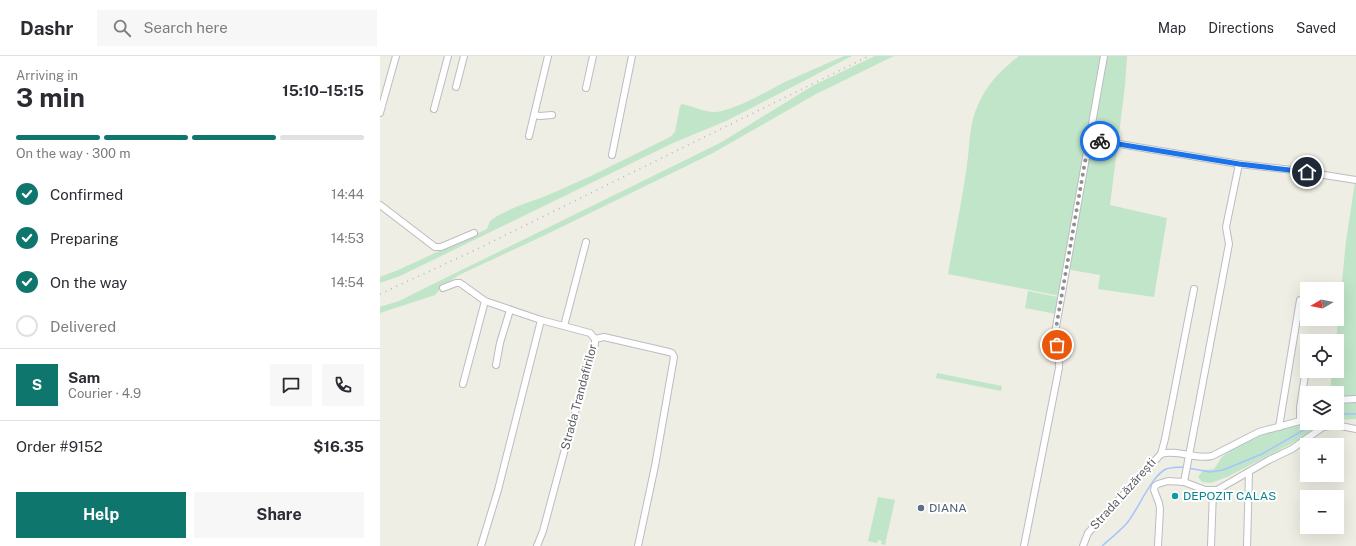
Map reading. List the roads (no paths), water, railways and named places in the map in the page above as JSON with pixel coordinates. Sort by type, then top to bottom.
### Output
[{"type":"street","points":[[380,113],[396,56]]},
{"type":"street","points":[[434,109],[448,56]]},
{"type":"street","points":[[456,87],[464,56]]},
{"type":"street","points":[[529,136],[548,56]]},
{"type":"street","points":[[586,88],[593,56]]},
{"type":"street","points":[[612,155],[632,56]]},
{"type":"street","points":[[1024,546],[1059,368],[1055,336],[1056,328],[1104,56]]},
{"type":"street","points":[[534,115],[552,115]]},
{"type":"street","points":[[1089,139],[1239,164],[1293,170],[1356,180]]},
{"type":"street","points":[[1184,482],[1228,244],[1226,227],[1239,164]]},
{"type":"street","points":[[380,206],[435,247],[441,247],[474,233]]},
{"type":"street","points":[[564,326],[586,242]]},
{"type":"street","name":"Strada Trandafirilor","points":[[443,288],[460,282],[484,301],[541,320],[590,333],[595,339],[595,344],[543,531],[537,546]]},
{"type":"street","points":[[1161,454],[1194,289]]},
{"type":"street","points":[[1279,427],[1300,300]]},
{"type":"street","points":[[463,384],[484,301]]},
{"type":"street","points":[[496,365],[500,343],[510,310]]},
{"type":"street","points":[[481,546],[498,490],[541,320]]},
{"type":"street","points":[[595,339],[604,337],[662,350],[672,353],[674,357],[655,466],[638,546]]},
{"type":"street","points":[[1344,399],[1355,398]]},
{"type":"street","name":"Strada Lăzărești","points":[[1083,546],[1088,533],[1161,454],[1173,452],[1200,457],[1212,456],[1250,436],[1265,430],[1300,421]]},
{"type":"street","points":[[1158,546],[1160,509],[1155,495],[1155,486],[1162,482],[1168,481],[1184,482],[1206,490],[1214,491],[1269,460],[1292,449],[1323,427],[1336,425],[1356,430]]},
{"type":"street","points":[[1247,546],[1249,472]]},
{"type":"street","points":[[1211,546],[1214,491]]},
{"type":"waterway","points":[[1344,414],[1356,414]]},
{"type":"waterway","points":[[1188,468],[1210,472],[1223,470],[1262,454],[1304,430]]},
{"type":"waterway","points":[[1102,546],[1127,523],[1160,473],[1168,468],[1185,467]]},
{"type":"railway","points":[[380,294],[471,252],[869,56]]},
{"type":"place","name":"DEPOZIT CALAS","points":[[1175,496]]},
{"type":"place","name":"DIANA","points":[[921,508]]}]
